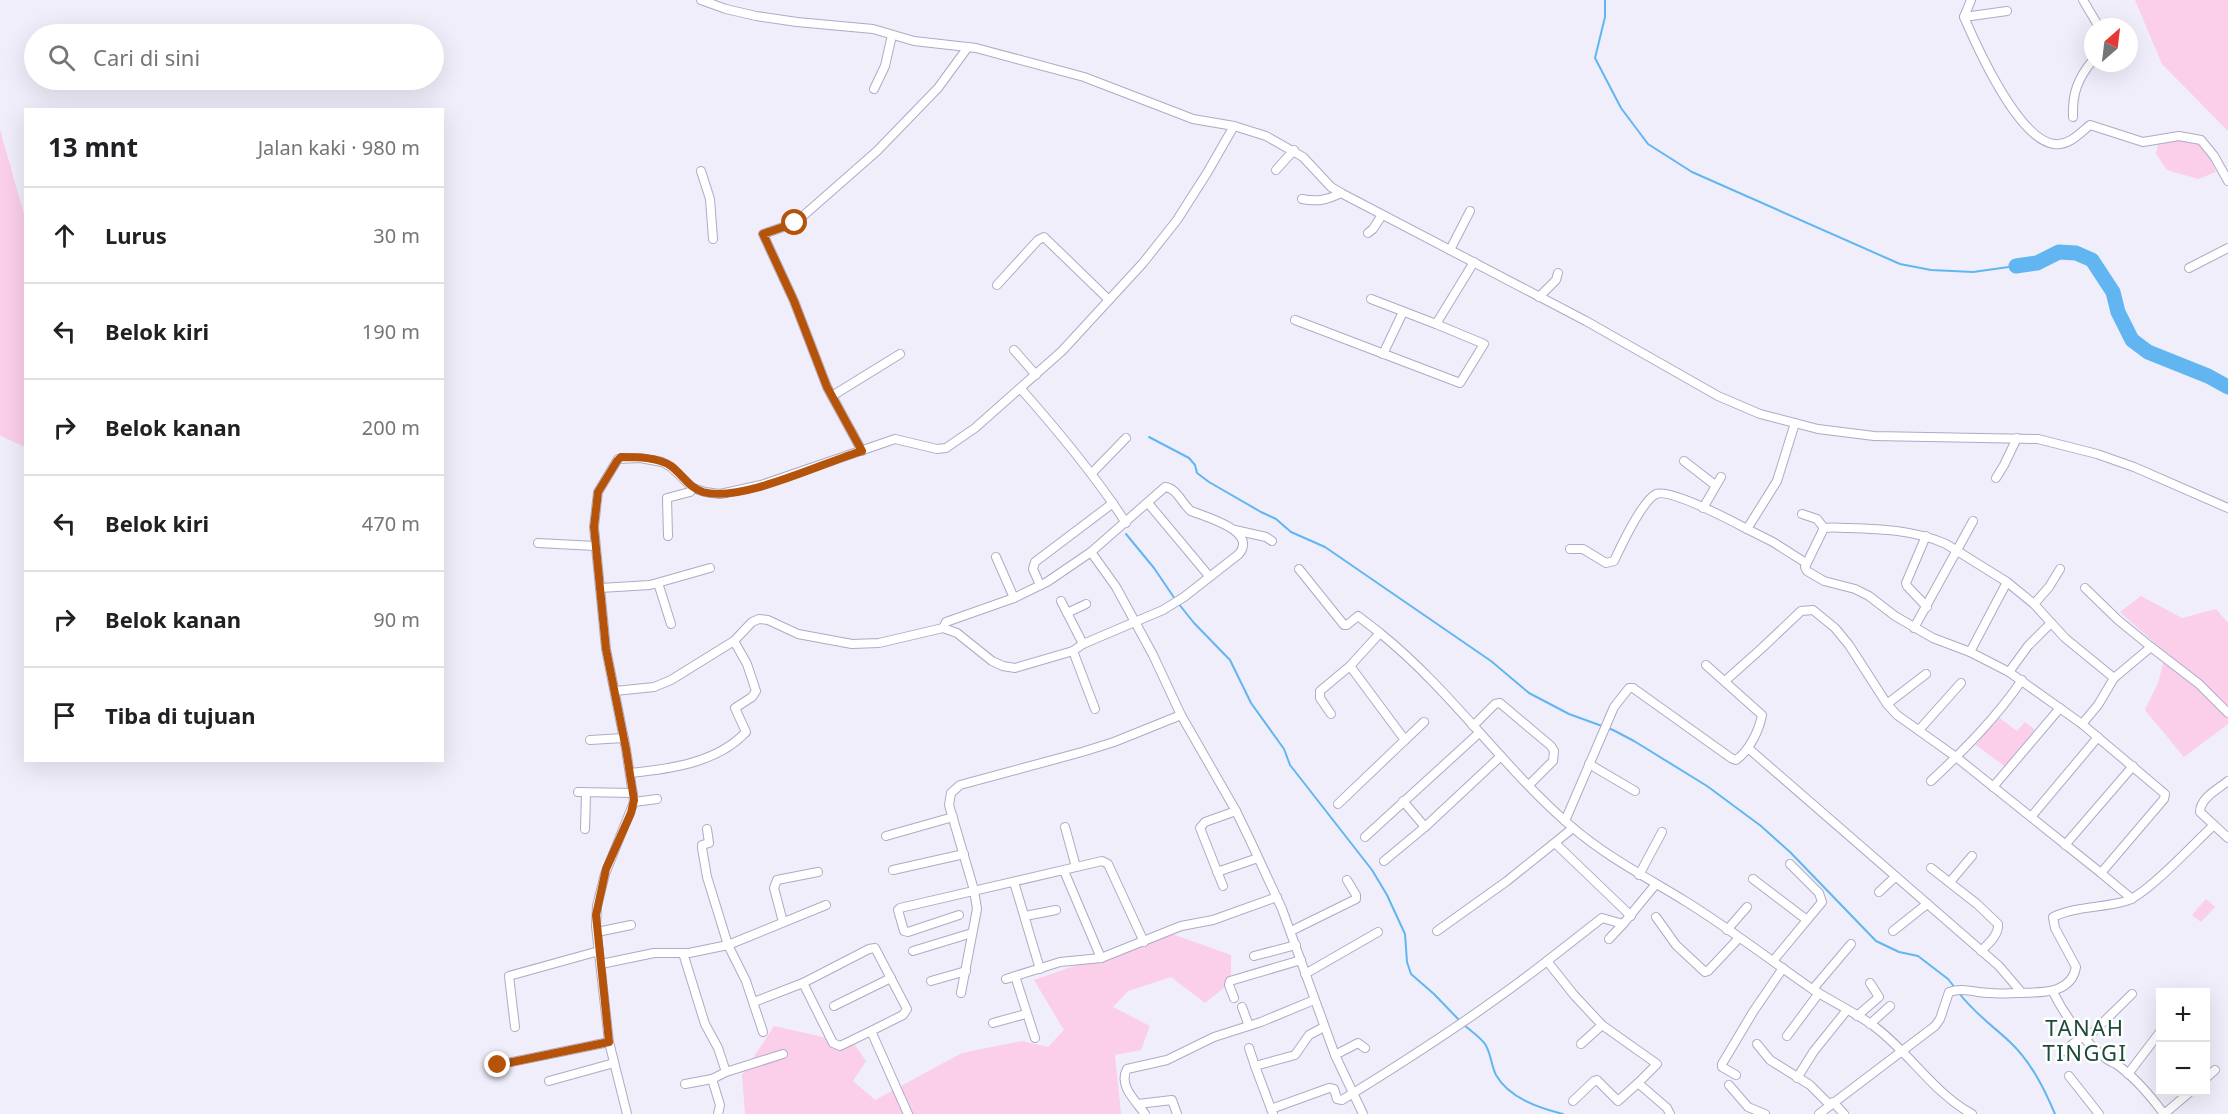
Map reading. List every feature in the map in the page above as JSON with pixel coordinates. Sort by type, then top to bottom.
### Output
[{"type":"street","points":[[701,0],[756,16],[873,29],[914,40],[968,47],[1084,78],[1193,119],[1234,126],[1266,136],[1304,157],[1331,187],[1341,193],[1474,262],[1718,396],[1760,414],[1818,429],[1874,436],[2038,439],[2134,466],[2228,508]]},
{"type":"street","points":[[1971,0],[1964,17],[1982,58],[2014,111],[2033,134],[2053,144],[2069,142],[2090,125],[2143,142],[2179,136],[2201,140],[2214,156],[2228,181]]},
{"type":"street","points":[[2083,0],[2094,18]]},
{"type":"street","points":[[1964,17],[2007,11]]},
{"type":"street","points":[[874,89],[885,66],[892,35]]},
{"type":"street","points":[[862,451],[813,355],[794,301],[763,234],[795,223],[877,151],[938,88],[968,47]]},
{"type":"street","points":[[2073,117],[2073,94],[2084,72]]},
{"type":"street","points":[[627,1114],[609,1042],[596,915],[605,874],[634,802],[606,649],[594,520],[597,495],[620,458],[662,462],[671,466],[693,488],[713,494],[738,492],[895,439],[944,449],[975,428],[1036,375],[1075,338],[1150,255],[1177,220],[1234,126]]},
{"type":"street","points":[[1276,170],[1294,150]]},
{"type":"street","points":[[701,171],[710,199],[713,239]]},
{"type":"street","points":[[1302,199],[1322,200],[1341,193]]},
{"type":"street","points":[[1450,250],[1470,211]]},
{"type":"street","points":[[1368,233],[1382,215]]},
{"type":"street","points":[[997,285],[1038,240],[1044,237],[1109,300]]},
{"type":"street","points":[[2189,268],[2228,248]]},
{"type":"street","points":[[1436,324],[1474,262]]},
{"type":"street","points":[[1539,297],[1556,279],[1558,273]]},
{"type":"street","points":[[1295,320],[1460,383],[1484,344],[1371,299]]},
{"type":"street","points":[[1383,354],[1402,312]]},
{"type":"street","points":[[1014,350],[1036,375]]},
{"type":"street","points":[[832,396],[900,354]]},
{"type":"street","points":[[1021,389],[1092,473],[1126,523]]},
{"type":"street","points":[[1747,530],[1777,481],[1795,423]]},
{"type":"street","points":[[1092,473],[1126,438]]},
{"type":"street","points":[[1995,478],[2017,438]]},
{"type":"street","points":[[1684,461],[1715,485]]},
{"type":"street","points":[[1703,507],[1721,477]]},
{"type":"street","points":[[943,628],[946,622],[1014,598],[1040,585],[1091,552],[1162,489],[1169,487],[1191,511],[1235,530],[1266,537],[1272,541]]},
{"type":"street","points":[[668,536],[667,498],[690,492],[693,488]]},
{"type":"street","points":[[1570,549],[1583,549],[1606,563],[1614,561],[1643,508],[1653,496],[1665,492],[1703,507],[1773,542],[1806,563]]},
{"type":"street","points":[[1148,502],[1209,576]]},
{"type":"street","points":[[1040,585],[1033,568],[1035,562],[1113,503]]},
{"type":"street","points":[[1802,514],[1816,519],[1824,528],[1884,529],[1926,536],[1956,551],[2007,582],[2034,604],[2065,639],[2114,678]]},
{"type":"street","points":[[1914,627],[1973,521]]},
{"type":"street","points":[[1824,528],[1804,567],[1812,575],[1824,581],[1855,589],[1933,638],[1970,652],[2010,672],[2082,724],[2163,791],[2165,796],[2101,873]]},
{"type":"street","points":[[615,691],[654,687],[666,682],[734,641],[752,622],[759,619],[768,620],[798,634],[852,644],[879,643],[943,628],[957,633],[982,656],[1003,666],[1015,668],[1073,651],[1083,644],[1136,623],[1173,605],[1243,549],[1243,540],[1235,530]]},
{"type":"street","points":[[1926,536],[1906,583],[1926,607]]},
{"type":"street","points":[[538,543],[596,546]]},
{"type":"street","points":[[1091,552],[1116,587],[1153,655],[1181,715],[1236,811],[1277,897],[1324,1027],[1361,1113]]},
{"type":"street","points":[[996,557],[1014,598]]},
{"type":"street","points":[[600,588],[658,584],[710,568]]},
{"type":"street","points":[[1299,569],[1344,625],[1358,616],[1418,665],[1476,730],[1573,828],[1607,855],[1684,900],[1816,991],[1870,1024],[1902,1050],[1940,1090],[1972,1114]]},
{"type":"street","points":[[2034,604],[2049,587],[2060,569]]},
{"type":"street","points":[[1970,652],[2007,582]]},
{"type":"street","points":[[658,584],[671,624]]},
{"type":"street","points":[[2085,588],[2118,620],[2199,684],[2228,713]]},
{"type":"street","points":[[1061,601],[1083,644]]},
{"type":"street","points":[[1067,614],[1086,604]]},
{"type":"street","points":[[1725,681],[1806,609],[1821,614],[1849,645],[1887,704],[1897,715],[1956,757],[2132,899]]},
{"type":"street","points":[[2010,672],[2028,646],[2051,623]]},
{"type":"street","points":[[1331,714],[1320,698],[1320,692],[1350,666],[1380,633]]},
{"type":"street","points":[[630,773],[703,759],[726,748],[746,732],[735,708],[752,697],[756,691],[747,664],[734,641]]},
{"type":"street","points":[[2082,724],[2098,705],[2114,678],[2151,647]]},
{"type":"street","points":[[1073,651],[1095,709]]},
{"type":"street","points":[[1565,821],[1614,707],[1629,688],[1633,688],[1733,759],[1739,758],[1748,748],[1762,716],[1706,665]]},
{"type":"street","points":[[1350,666],[1405,740]]},
{"type":"street","points":[[1887,704],[1926,674]]},
{"type":"street","points":[[1931,781],[2000,710],[2022,680]]},
{"type":"street","points":[[1919,730],[1961,683]]},
{"type":"street","points":[[1365,837],[1476,730],[1496,704],[1500,703],[1551,746],[1555,755],[1553,761],[1529,785]]},
{"type":"street","points":[[1993,788],[2060,708]]},
{"type":"street","points":[[960,993],[977,909],[974,890],[953,817],[949,799],[951,793],[960,785],[1093,748],[1181,715]]},
{"type":"street","points":[[1338,804],[1424,722]]},
{"type":"street","points":[[2031,818],[2098,737]]},
{"type":"street","points":[[590,740],[624,738]]},
{"type":"street","points":[[1748,748],[1999,966],[2022,993]]},
{"type":"street","points":[[1384,861],[1425,827],[1501,756]]},
{"type":"street","points":[[1589,764],[1635,791]]},
{"type":"street","points":[[2065,845],[2133,766]]},
{"type":"street","points":[[2228,781],[2202,802],[2200,808],[2200,812],[2228,838]]},
{"type":"street","points":[[585,829],[582,793],[633,793]]},
{"type":"street","points":[[634,802],[657,799]]},
{"type":"street","points":[[1403,801],[1425,827]]},
{"type":"street","points":[[1223,886],[1200,831],[1201,825],[1236,811]]},
{"type":"street","points":[[886,836],[953,817]]},
{"type":"street","points":[[1819,1114],[1935,1026],[1940,1019],[1946,996],[1957,990],[1990,993],[2053,992],[2068,982],[2074,976],[2076,967],[2055,928],[2053,916],[2132,899],[2147,888],[2214,825]]},
{"type":"street","points":[[1065,827],[1076,867]]},
{"type":"street","points":[[1437,931],[1556,844],[1573,828]]},
{"type":"street","points":[[707,829],[709,843],[702,847],[704,864],[728,945],[754,1002],[763,1032]]},
{"type":"street","points":[[1639,875],[1662,832]]},
{"type":"street","points":[[1556,844],[1631,916]]},
{"type":"street","points":[[893,870],[964,854]]},
{"type":"street","points":[[1950,882],[1972,856]]},
{"type":"street","points":[[1217,872],[1258,858]]},
{"type":"street","points":[[959,915],[908,932],[904,931],[898,910],[1102,861],[1108,864],[1144,942]]},
{"type":"street","points":[[1773,961],[1820,905],[1821,896],[1790,864]]},
{"type":"street","points":[[1931,868],[1998,924],[1993,937],[1981,951]]},
{"type":"street","points":[[1064,871],[1101,958]]},
{"type":"street","points":[[783,922],[774,888],[775,882],[818,872]]},
{"type":"street","points":[[1879,892],[1895,877]]},
{"type":"street","points":[[1753,879],[1807,920]]},
{"type":"street","points":[[1291,931],[1356,899],[1347,880]]},
{"type":"street","points":[[1014,882],[1040,969]]},
{"type":"street","points":[[1609,939],[1656,885]]},
{"type":"street","points":[[1006,980],[1070,960],[1101,958],[1181,926],[1213,920],[1277,897]]},
{"type":"street","points":[[1893,931],[1927,904]]},
{"type":"street","points":[[600,964],[654,953],[683,953],[728,945],[826,905]]},
{"type":"street","points":[[1727,930],[1747,907]]},
{"type":"street","points":[[1025,916],[1056,910]]},
{"type":"street","points":[[1656,917],[1676,945],[1705,972],[1738,938]]},
{"type":"street","points":[[1249,1048],[1272,1111],[1329,1088],[1334,1089],[1338,1100],[1352,1094],[1374,1078],[1409,1059],[1514,987],[1602,918],[1623,924]]},
{"type":"street","points":[[597,932],[631,925]]},
{"type":"street","points":[[1305,974],[1378,932]]},
{"type":"street","points":[[913,951],[972,933]]},
{"type":"street","points":[[1787,1036],[1816,991],[1851,944]]},
{"type":"street","points":[[1254,956],[1296,945]]},
{"type":"street","points":[[754,1002],[803,983],[873,948],[877,950],[907,1011],[840,1046],[832,1043],[803,983]]},
{"type":"street","points":[[515,1027],[509,976],[599,951]]},
{"type":"street","points":[[683,953],[705,1024],[718,1048],[726,1072]]},
{"type":"street","points":[[1234,998],[1229,985],[1230,981],[1301,960]]},
{"type":"street","points":[[1547,961],[1602,1025],[1657,1064],[1620,1101],[1617,1101],[1597,1080],[1573,1101]]},
{"type":"street","points":[[1736,1075],[1722,1067],[1722,1064],[1783,968]]},
{"type":"street","points":[[931,981],[966,972]]},
{"type":"street","points":[[1015,976],[1035,1038]]},
{"type":"street","points":[[834,1006],[891,978]]},
{"type":"street","points":[[1857,1016],[1878,997],[1870,983]]},
{"type":"street","points":[[2053,992],[2064,1014],[2085,1038],[2103,1057],[2128,1074],[2146,1091],[2164,1114],[2185,1096]]},
{"type":"street","points":[[2064,1051],[2085,1038],[2132,994]]},
{"type":"street","points":[[1145,1114],[1126,1087],[1124,1081],[1127,1069],[1167,1060],[1214,1037],[1249,1026],[1314,1000]]},
{"type":"street","points":[[1870,1024],[1890,1006]]},
{"type":"street","points":[[1242,1007],[1249,1026]]},
{"type":"street","points":[[1797,1078],[1814,1051],[1847,1010]]},
{"type":"street","points":[[993,1023],[1026,1014]]},
{"type":"street","points":[[1581,1044],[1602,1025]]},
{"type":"street","points":[[1255,1066],[1295,1055],[1309,1035],[1324,1027]]},
{"type":"street","points":[[871,1031],[907,1113]]},
{"type":"street","points":[[2128,1074],[2156,1037]]},
{"type":"street","points":[[498,1065],[609,1042]]},
{"type":"street","points":[[1335,1055],[1358,1043],[1365,1048]]},
{"type":"street","points":[[1757,1044],[1770,1060],[1810,1085],[1844,1114]]},
{"type":"street","points":[[685,1084],[712,1078],[783,1054]]},
{"type":"street","points":[[549,1081],[614,1063]]},
{"type":"street","points":[[2210,1074],[2215,1070]]},
{"type":"street","points":[[2069,1077],[2099,1114]]},
{"type":"street","points":[[712,1078],[720,1105],[718,1114]]},
{"type":"street","points":[[1638,1083],[1671,1114]]},
{"type":"street","points":[[1729,1085],[1748,1107],[1765,1114]]},
{"type":"street","points":[[1138,1104],[1172,1100],[1175,1103],[1177,1114]]},
{"type":"shaded area","points":[[2135,0],[2228,0],[2228,131],[2162,64]]},
{"type":"shaded area","points":[[0,130],[24,214],[24,447],[0,434]]},
{"type":"shaded area","points":[[2180,138],[2200,145],[2210,158],[2216,172],[2198,179],[2167,170],[2156,154],[2158,144]]},
{"type":"shaded area","points":[[2141,596],[2182,618],[2216,609],[2228,623],[2228,724],[2184,757],[2145,710],[2158,683],[2166,653],[2120,612]]},
{"type":"shaded area","points":[[1997,716],[2017,731],[2025,722],[2035,730],[2007,768],[1976,745]]},
{"type":"shaded area","points":[[2206,899],[2215,907],[2201,922],[2192,915]]},
{"type":"shaded area","points":[[1169,933],[1231,955],[1231,982],[1205,1003],[1171,977],[1128,991],[1113,1007],[1150,1026],[1141,1050],[1115,1055],[1121,1114],[745,1114],[742,1075],[774,1026],[854,1044],[866,1061],[853,1081],[875,1100],[962,1053],[1022,1041],[1048,1047],[1064,1030],[1034,980]]},
{"type":"waterway","points":[[1605,0],[1605,17],[1595,58],[1621,108],[1648,144],[1692,172],[1900,264],[1931,270],[1973,272],[2016,266]]},
{"type":"waterway","points":[[2016,266],[2037,263],[2059,252],[2076,253],[2092,260],[2113,292],[2118,312],[2132,340],[2148,352],[2208,376],[2228,387]]},
{"type":"waterway","points":[[1149,437],[1189,458],[1195,465],[1197,473],[1209,482],[1276,519],[1291,532],[1325,547],[1491,661],[1529,693],[1569,714],[1613,730],[1707,786],[1761,826],[1790,852],[1876,941],[1899,952],[1918,956],[1948,979],[1956,989]]},
{"type":"waterway","points":[[1126,534],[1154,568],[1175,599]]},
{"type":"waterway","points":[[1178,603],[1230,660],[1251,703],[1284,749],[1290,765],[1372,870],[1387,895],[1405,934],[1407,962],[1411,974],[1460,1021]]},
{"type":"waterway","points":[[1959,993],[2024,1058],[2055,1114]]},
{"type":"waterway","points":[[1464,1025],[1485,1044],[1496,1075],[1509,1090],[1525,1101],[1563,1114]]},
{"type":"district","name":"TANAH TINGGI","points":[[2085,1040]]},
{"type":"route","points":[[498,1065],[609,1042],[596,915],[606,869],[631,813],[634,800],[604,638],[594,527],[598,492],[621,457],[662,462],[671,466],[693,488],[720,494],[738,492],[862,451],[827,387],[794,301],[763,234],[795,223]]}]
